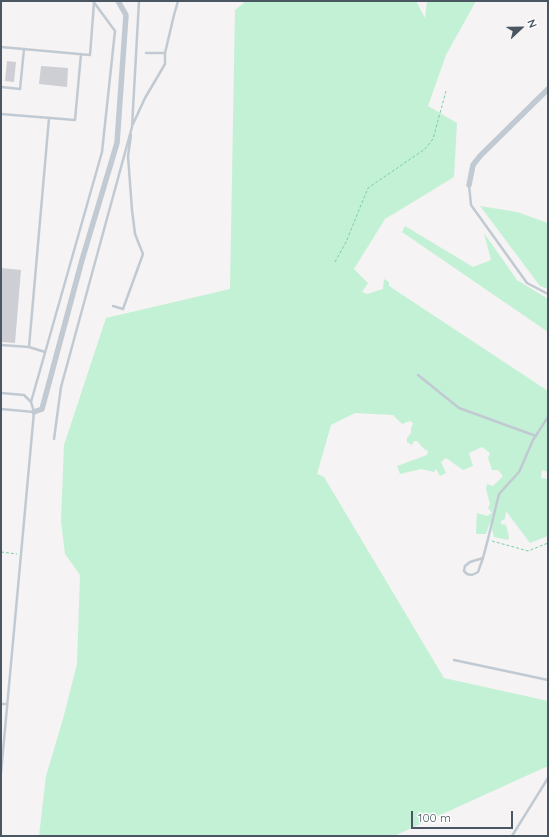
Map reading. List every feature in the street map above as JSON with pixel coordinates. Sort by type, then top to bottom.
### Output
[{"type":"street","points":[[34,412],[42,409],[82,260],[117,143],[126,15],[118,1]]},
{"type":"street","points":[[469,185],[473,165],[480,156],[548,89]]},
{"type":"lane","points":[[113,306],[123,309],[143,254],[135,234],[128,156],[132,127],[139,1]]},
{"type":"lane","points":[[54,439],[61,387],[132,127],[144,98],[165,64],[165,53],[178,1]]},
{"type":"lane","points":[[31,402],[102,152],[115,31],[93,2]]},
{"type":"lane","points":[[1,47],[90,55],[93,2]]},
{"type":"lane","points":[[1,87],[20,88],[24,49]]},
{"type":"lane","points":[[146,52],[165,53]]},
{"type":"lane","points":[[1,114],[75,120],[81,54]]},
{"type":"lane","points":[[30,347],[50,118]]},
{"type":"lane","points":[[469,185],[471,205],[527,284],[548,294]]},
{"type":"lane","points":[[1,345],[30,347],[45,352]]},
{"type":"lane","points":[[418,375],[459,408],[536,436]]},
{"type":"lane","points":[[1,393],[24,395],[31,402],[34,412],[1,772]]},
{"type":"lane","points":[[1,409],[34,412]]},
{"type":"lane","points":[[483,558],[470,562],[464,566],[464,571],[467,574],[472,575],[478,572],[483,558],[499,494],[518,472],[536,436],[548,417]]},
{"type":"lane","points":[[454,660],[548,680]]},
{"type":"lane","points":[[1,704],[7,704]]},
{"type":"lane","points":[[512,836],[548,778]]},
{"type":"path","points":[[335,262],[346,242],[368,188],[425,149],[433,139],[446,91]]},
{"type":"path","points":[[488,539],[528,551],[548,543]]},
{"type":"path","points":[[1,552],[21,554]]},
{"type":"green space","points":[[246,1],[416,1],[425,18],[427,1],[476,1],[446,55],[428,106],[457,123],[454,177],[385,219],[354,269],[368,283],[362,292],[367,294],[383,289],[384,279],[389,282],[389,286],[548,391],[548,472],[542,470],[541,478],[548,479],[548,536],[530,543],[506,511],[505,519],[501,521],[501,524],[506,525],[509,537],[508,540],[494,537],[490,522],[486,534],[476,534],[477,513],[487,516],[492,513],[488,508],[490,504],[486,489],[487,484],[493,486],[503,476],[498,470],[492,470],[488,458],[490,453],[482,447],[469,453],[473,466],[463,470],[446,458],[441,462],[446,473],[440,476],[436,469],[434,472],[421,469],[400,474],[397,466],[427,455],[428,451],[424,449],[417,441],[414,441],[412,445],[407,442],[407,438],[411,433],[413,423],[410,421],[402,424],[393,415],[355,413],[331,425],[317,474],[324,477],[444,678],[548,701],[548,766],[394,836],[39,836],[46,776],[77,664],[80,575],[65,554],[61,521],[64,445],[106,318],[230,289],[235,10]]},
{"type":"green space","points":[[480,206],[517,212],[548,223],[548,289],[540,286]]},
{"type":"green space","points":[[405,226],[473,267],[491,260],[484,233],[517,280],[548,299],[548,332],[402,232]]},
{"type":"building","points":[[7,61],[16,62],[14,82],[5,81]]},
{"type":"building","points":[[41,66],[68,68],[67,87],[39,84]]},
{"type":"building","points":[[1,268],[21,270],[15,343],[1,342]]}]
